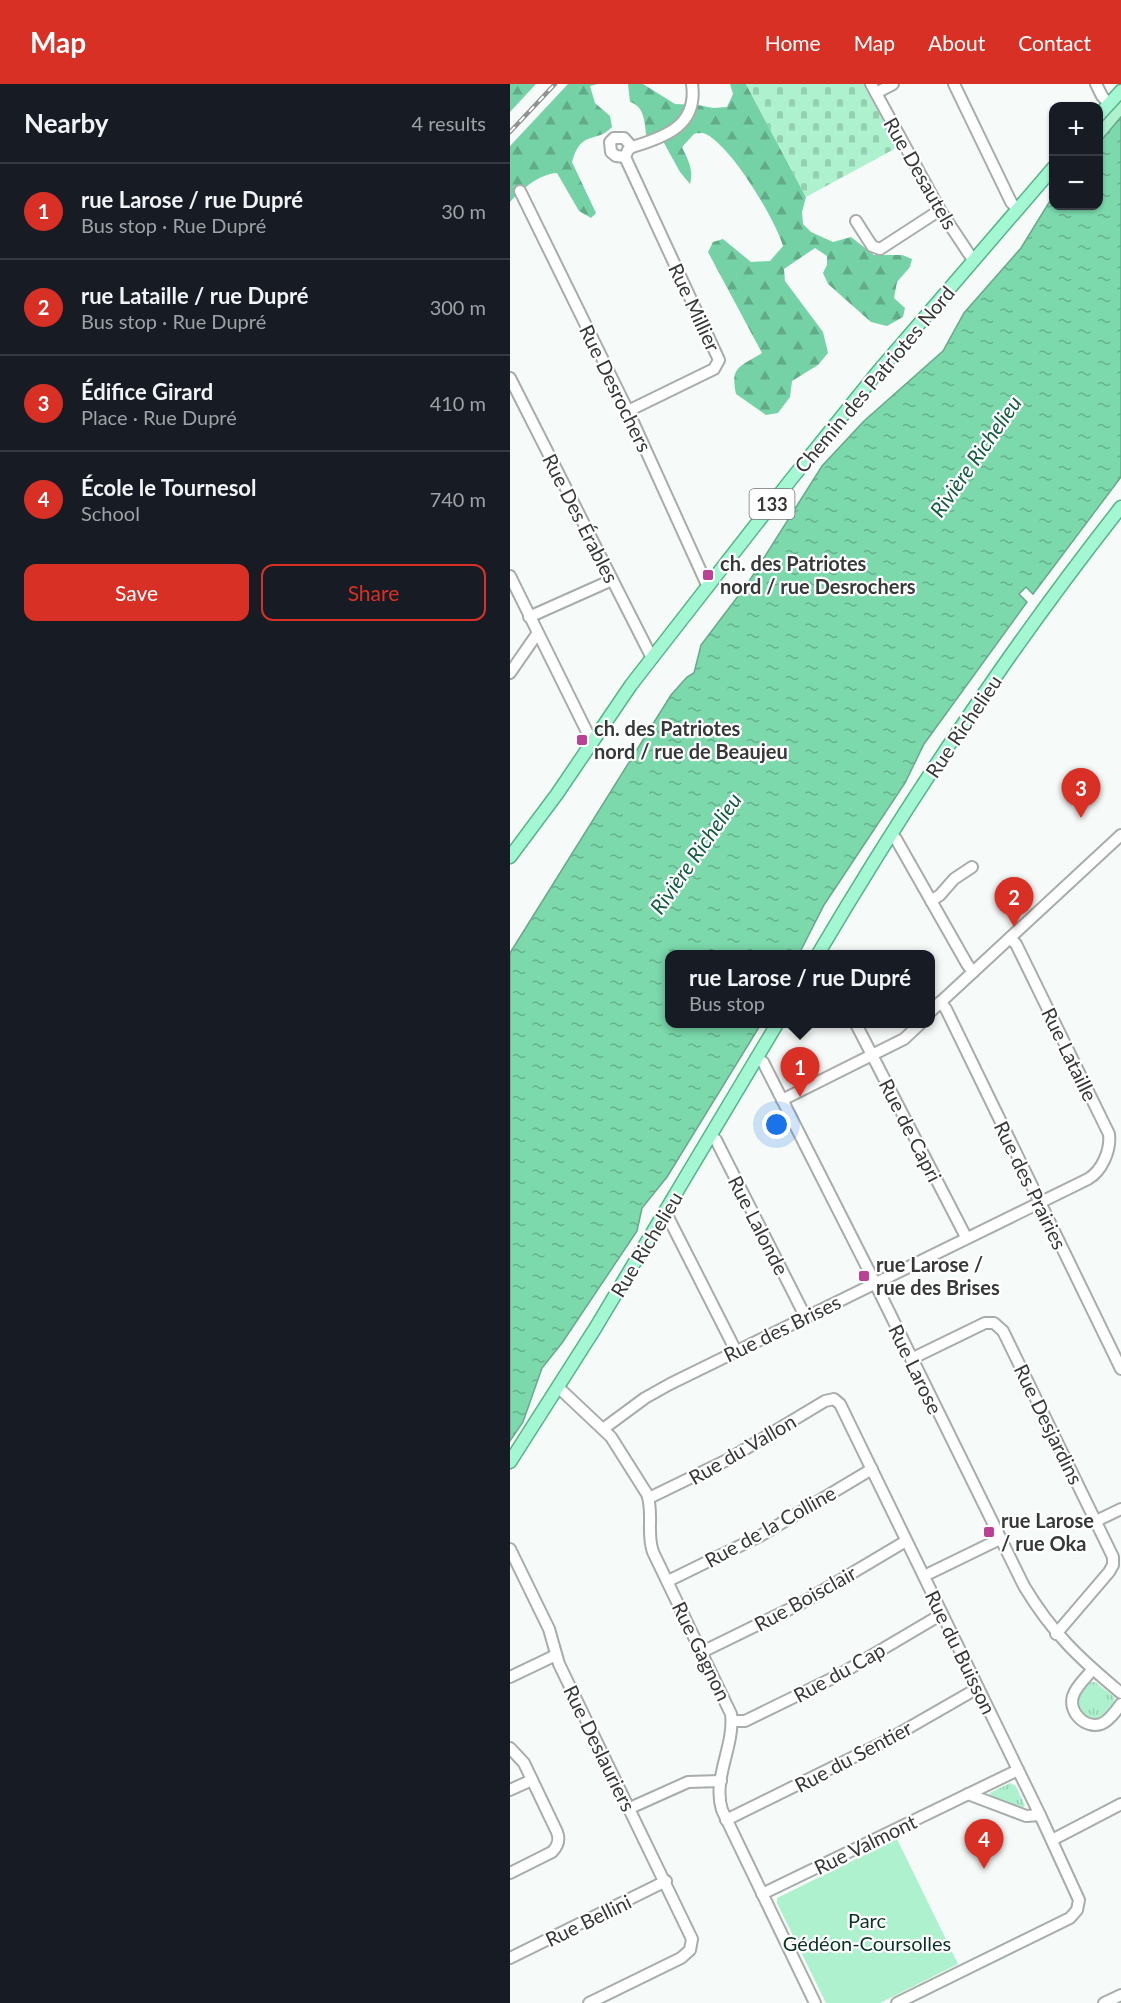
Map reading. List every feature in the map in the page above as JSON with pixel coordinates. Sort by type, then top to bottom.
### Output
[{"type":"main road","points":[[1103,110],[1121,91]]},
{"type":"main road","name":"Chemin des Patriotes Nord","points":[[510,857],[652,658],[876,374],[1049,172]]},
{"type":"main road","name":"Rue Richelieu","points":[[820,950],[892,835],[998,673],[1085,552],[1121,507]]},
{"type":"main road","name":"Rue Richelieu","points":[[510,1462],[663,1215],[774,1028]]},
{"type":"street","name":"Rue Millier","points":[[628,411],[714,369],[719,360],[625,157],[615,156],[611,152],[610,142],[614,138],[624,138],[632,147],[661,138],[677,128],[691,110],[694,98],[692,84]]},
{"type":"street","points":[[874,88],[893,84]]},
{"type":"street","points":[[954,84],[1011,202],[1017,209]]},
{"type":"street","points":[[1096,84],[1108,104]]},
{"type":"street","name":"Rue Desautels","points":[[874,88],[940,210],[973,260]]},
{"type":"street","points":[[625,157],[632,147]]},
{"type":"street","name":"Rue Desrochers","points":[[520,190],[628,411],[708,587]]},
{"type":"street","points":[[856,221],[872,246],[880,249],[940,210]]},
{"type":"street","name":"Rue Des Érables","points":[[510,378],[652,658]]},
{"type":"street","points":[[510,576],[592,742]]},
{"type":"street","points":[[529,617],[612,580]]},
{"type":"street","points":[[510,673],[537,634]]},
{"type":"street","points":[[892,835],[973,972]]},
{"type":"street","points":[[935,1006],[1121,835]]},
{"type":"street","points":[[932,901],[957,876],[972,867]]},
{"type":"street","name":"Rue Lataille","points":[[1010,938],[1016,944],[1108,1134],[1109,1143],[1101,1167],[1096,1174]]},
{"type":"street","name":"Rue des Prairies","points":[[940,1002],[946,1009],[1121,1369]]},
{"type":"street","name":"Rue de Capri","points":[[859,1028],[966,1237]]},
{"type":"street","points":[[782,1100],[908,1036],[915,1028]]},
{"type":"street","name":"Rue Larose","points":[[756,1058],[763,1062],[1000,1539],[1036,1606],[1056,1634],[1092,1670],[1121,1693]]},
{"type":"street","name":"Rue Lalonde","points":[[710,1136],[716,1140],[805,1316]]},
{"type":"street","name":"Rue des Brises","points":[[603,1429],[611,1421],[657,1390],[1096,1174]]},
{"type":"street","points":[[663,1215],[669,1219],[735,1351]]},
{"type":"street","name":"Rue Desjardins","points":[[911,1359],[982,1324],[992,1322],[1001,1327],[1112,1552],[1113,1565],[1056,1634]]},
{"type":"street","name":"Rue Gagnon","points":[[558,1387],[603,1429],[620,1449],[649,1498],[651,1544],[728,1705],[732,1721],[719,1799],[726,1820],[815,2003]]},
{"type":"street","name":"Rue du Buisson","points":[[834,1399],[840,1404],[872,1469],[1078,1895],[1078,1908],[1066,1919],[897,2003]]},
{"type":"street","name":"Rue du Vallon","points":[[649,1498],[727,1460],[825,1401],[834,1399]]},
{"type":"street","name":"Rue de la Colline","points":[[668,1581],[760,1536],[872,1469]]},
{"type":"street","points":[[1096,1521],[1121,1509]]},
{"type":"street","points":[[924,1576],[1000,1539]]},
{"type":"street","name":"Rue Boisclair","points":[[702,1652],[800,1604],[906,1541]]},
{"type":"street","name":"Rue Deslauriers","points":[[510,1549],[549,1629],[556,1656],[691,1934],[692,1946],[681,1958],[589,2003]]},
{"type":"street","name":"Rue du Cap","points":[[732,1721],[745,1721],[837,1676],[942,1614]]},
{"type":"street","points":[[510,1677],[556,1656]]},
{"type":"street","points":[[1092,1670],[1073,1696],[1072,1707],[1076,1714],[1088,1724],[1100,1724],[1108,1719],[1121,1704]]},
{"type":"street","name":"Rue du Sentier","points":[[726,1820],[884,1742],[978,1688]]},
{"type":"street","points":[[510,1748],[522,1760],[557,1832],[558,1839],[557,1846],[552,1852],[510,1873]]},
{"type":"street","name":"Rue Valmont","points":[[762,1894],[1018,1770]]},
{"type":"street","points":[[510,1790],[532,1780]]},
{"type":"street","points":[[630,1808],[688,1782],[721,1781]]},
{"type":"street","points":[[968,1794],[1026,1816],[1040,1815]]},
{"type":"street","points":[[1052,1840],[1121,1804]]},
{"type":"street","name":"Rue Bellini","points":[[510,1958],[666,1881]]},
{"type":"street","points":[[1104,2003],[1121,1995]]},
{"type":"green space","points":[[510,84],[536,84],[510,112]]},
{"type":"green space","points":[[568,84],[598,84],[590,86],[595,103],[610,116],[612,127],[584,141],[572,162],[596,213],[591,218],[579,211],[557,173],[537,179],[510,202],[510,146]]},
{"type":"green space","points":[[628,84],[643,84],[675,104],[713,108],[727,107],[733,94],[730,84],[746,84],[806,197],[802,212],[803,224],[811,232],[833,242],[851,237],[874,255],[902,255],[912,259],[910,267],[897,282],[894,298],[905,308],[903,317],[887,326],[871,322],[828,284],[823,273],[827,265],[827,256],[815,248],[784,269],[785,281],[823,332],[828,353],[818,365],[792,381],[790,397],[778,413],[766,415],[736,394],[734,378],[738,368],[762,353],[708,252],[713,242],[723,239],[751,262],[770,261],[783,246],[779,234],[738,166],[714,139],[703,133],[694,134],[682,147],[691,170],[690,184],[680,172],[659,134],[647,139],[642,112],[630,102]]},
{"type":"green space","points":[[746,84],[864,84],[898,147],[806,197]]},
{"type":"green space","points":[[1121,96],[1121,117],[1103,138],[1103,115]]},
{"type":"green space","points":[[1091,1682],[1095,1682],[1114,1697],[1115,1701],[1107,1713],[1094,1718],[1084,1716],[1077,1704],[1080,1693]]},
{"type":"green space","points":[[1010,1783],[1016,1786],[1025,1806],[1021,1810],[989,1797],[990,1793]]},
{"type":"green space","name":"Parc Gédéon-Coursolles","points":[[897,1839],[958,1964],[880,2003],[826,2003],[777,1903],[777,1898]]},
{"type":"water","name":"Rivière Richelieu","points":[[1121,117],[1121,477],[1033,594],[1026,587],[1019,594],[1027,602],[924,744],[905,783],[824,905],[801,950],[665,950],[665,1028],[759,1028],[667,1177],[642,1208],[637,1231],[562,1343],[542,1368],[523,1422],[510,1441],[510,953],[671,695],[687,677],[694,673],[701,645],[748,583],[822,466],[864,421],[943,351],[964,313],[1021,248],[1049,202],[1049,210],[1103,210],[1103,138]]},
{"type":"railway","points":[[510,132],[555,84]]},
{"type":"place","name":"ch. des Patriotes nord / rue Desrochers","points":[[708,575]]},
{"type":"place","name":"ch. des Patriotes nord / rue de Beaujeu","points":[[582,740]]},
{"type":"place","name":"Édifice Girard","points":[[1081,818]]},
{"type":"place","name":"rue Lataille / rue Dupré","points":[[1014,927]]},
{"type":"place","name":"rue Larose / rue Dupré","points":[[800,1097]]},
{"type":"place","name":"rue Larose / rue des Brises","points":[[864,1276]]},
{"type":"place","name":"rue Larose / rue Oka","points":[[989,1532]]},
{"type":"place","name":"École le Tournesol","points":[[984,1869]]}]
